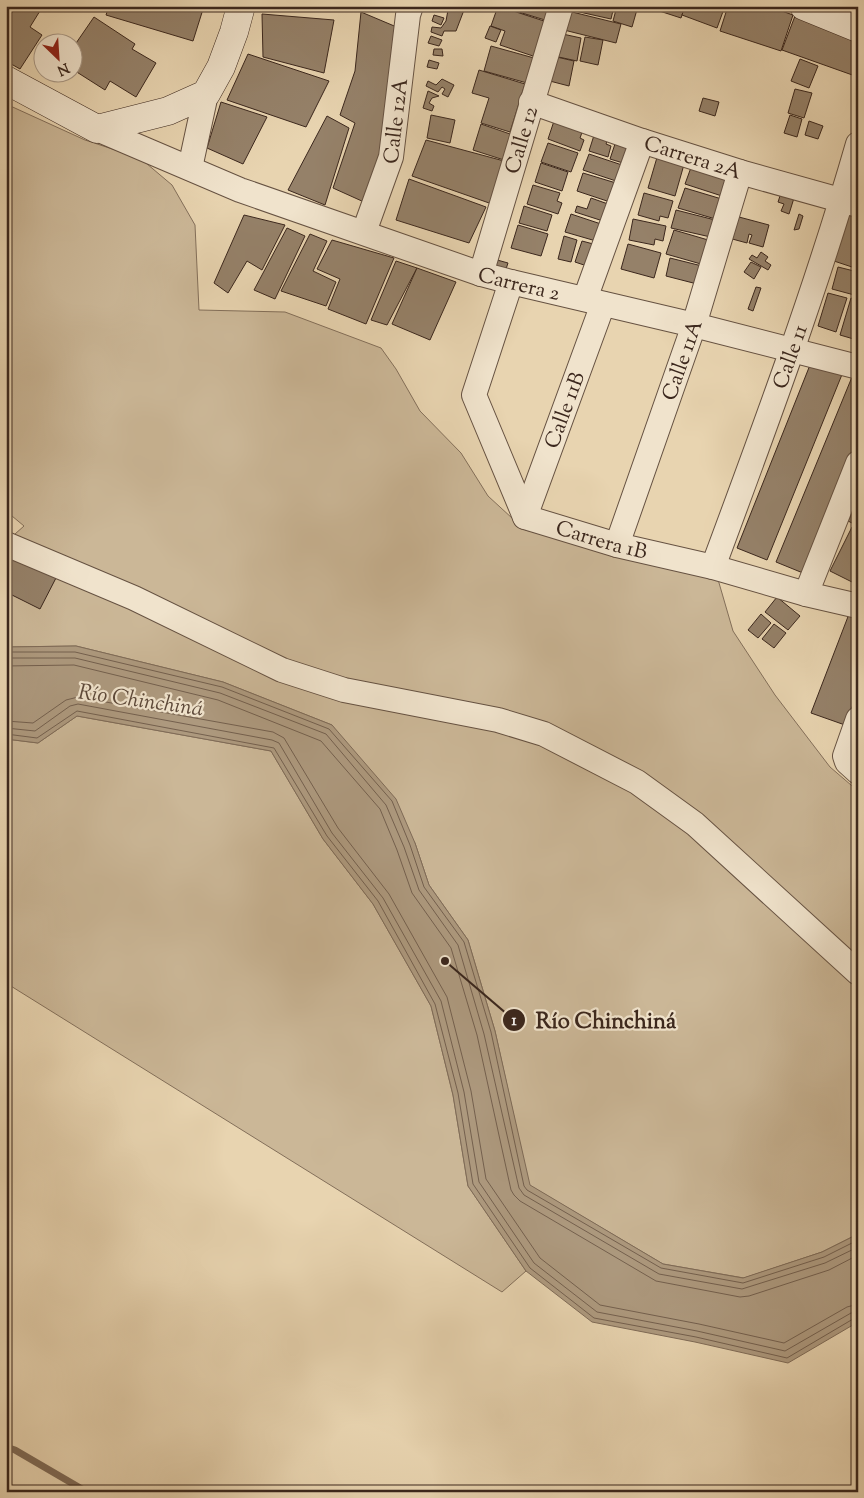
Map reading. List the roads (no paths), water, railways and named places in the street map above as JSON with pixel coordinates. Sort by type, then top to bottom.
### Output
[{"type":"main road","points":[[97,129],[168,111],[206,94],[221,67],[241,6]]},
{"type":"main road","points":[[808,7],[858,28]]},
{"type":"main road","name":"Carrera 2","points":[[6,80],[97,129]]},
{"type":"street","name":"Calle 12A","points":[[364,232],[391,157],[408,15],[411,6]]},
{"type":"street","name":"Calle 12","points":[[482,274],[561,6]]},
{"type":"street","points":[[190,168],[206,94]]},
{"type":"street","name":"Carrera 2A","points":[[532,102],[740,172],[850,203]]},
{"type":"street","name":"Carrera 2","points":[[97,129],[240,190],[482,274],[858,367]]},
{"type":"street","name":"Calle 11B","points":[[525,517],[594,302],[642,140]]},
{"type":"street","name":"Calle 11","points":[[713,567],[793,350],[850,203],[858,144]]},
{"type":"street","name":"Calle 11A","points":[[617,545],[694,325],[740,172]]},
{"type":"street","points":[[511,282],[474,395],[525,517]]},
{"type":"street","points":[[806,594],[858,463]]},
{"type":"street","name":"Carrera 1B","points":[[525,517],[617,545],[713,567],[806,594],[858,606]]},
{"type":"street","points":[[6,544],[134,598],[282,670],[344,690],[498,720],[544,734],[637,782],[695,824],[858,973]]},
{"type":"street","points":[[851,764],[858,719]]},
{"type":"water","points":[[76,646],[223,682],[332,725],[396,799],[415,843],[429,885],[468,940],[495,1031],[530,1185],[663,1264],[743,1278],[822,1252],[858,1234],[858,1322],[788,1363],[695,1342],[592,1322],[526,1271],[468,1186],[453,1095],[431,1006],[373,904],[323,839],[271,751],[77,716],[38,743],[6,739],[6,647]]},
{"type":"waterway","points":[[6,1447],[15,1450],[87,1492]]},
{"type":"place","name":"Río Chinchiná","points":[[445,961]]}]
